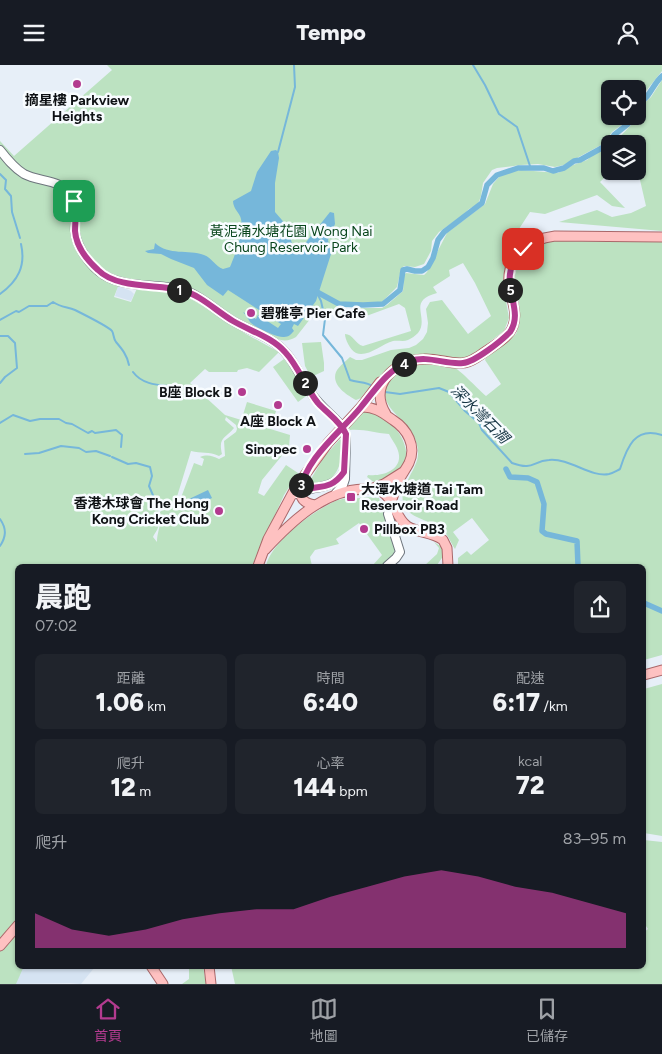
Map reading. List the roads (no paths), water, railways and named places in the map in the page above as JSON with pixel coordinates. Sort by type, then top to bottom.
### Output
[{"type":"main road","points":[[259,564],[268,539],[297,485],[328,443],[377,390],[386,377],[404,364],[420,359],[469,362],[508,334],[513,327],[515,318],[509,282],[510,272],[520,252],[532,241],[555,236],[662,237]]},
{"type":"main road","points":[[377,390],[386,414]]},
{"type":"main road","points":[[361,407],[369,407],[386,414],[401,427],[411,443],[410,460],[391,502]]},
{"type":"main road","points":[[265,550],[315,505],[336,493],[383,488],[404,471]]},
{"type":"main road","points":[[302,479],[300,497],[304,502],[315,505]]},
{"type":"main road","points":[[383,488],[405,525],[439,537],[444,541],[447,548],[448,564]]},
{"type":"main road","points":[[646,674],[662,670]]},
{"type":"main road","points":[[0,946],[15,928]]},
{"type":"main road","points":[[153,969],[163,984]]},
{"type":"main road","points":[[210,969],[212,984]]},
{"type":"street","points":[[0,150],[12,165],[23,173],[60,185],[70,193],[75,204],[75,233],[77,241],[82,251],[100,273],[119,281],[188,292],[235,322],[272,341],[285,351],[315,398],[342,427],[346,438],[344,484],[336,493]]},
{"type":"street","points":[[290,497],[310,488],[322,488],[330,485],[338,480],[344,472]]},
{"type":"street","points":[[389,564],[400,552],[388,514],[391,502]]},
{"type":"water","points":[[276,150],[279,158],[275,183],[275,212],[288,227],[292,244],[298,247],[303,246],[330,212],[334,213],[335,224],[328,240],[331,254],[316,301],[298,326],[294,324],[292,328],[294,331],[289,336],[284,337],[272,334],[252,324],[243,312],[256,319],[258,315],[278,328],[281,324],[228,290],[223,296],[207,285],[194,268],[161,254],[145,251],[154,249],[155,243],[166,250],[204,255],[223,269],[230,267],[242,224],[233,201],[251,191],[257,172],[271,151]]},
{"type":"water","points":[[208,490],[212,498],[193,507],[189,499]]},
{"type":"waterway","points":[[278,152],[295,87],[294,65]]},
{"type":"waterway","points":[[473,65],[499,114],[517,127],[531,169]]},
{"type":"waterway","points":[[646,97],[662,76]]},
{"type":"waterway","points":[[317,292],[339,304],[383,304],[400,290],[403,270],[422,271],[428,267],[433,258],[438,240],[444,232],[482,203],[487,185],[497,175],[518,168],[544,168],[553,171],[564,168],[609,144],[614,135],[627,125]]},
{"type":"waterway","points":[[0,174],[6,180],[5,189],[11,196],[12,212],[20,238]]},
{"type":"waterway","points":[[0,294],[12,284],[19,272],[22,259],[21,244]]},
{"type":"waterway","name":"深水灣石澗","points":[[317,293],[325,319],[323,335],[342,358],[350,380],[374,387]]},
{"type":"waterway","points":[[0,320],[29,306],[47,306],[53,302],[75,310],[110,329],[113,332],[115,341],[126,355],[129,365]]},
{"type":"waterway","points":[[0,336],[8,336],[15,343],[17,368],[0,383]]},
{"type":"waterway","points":[[133,372],[146,382],[186,388],[193,391]]},
{"type":"waterway","name":"深水灣石澗","points":[[385,392],[400,394],[439,388],[449,392],[465,411],[479,423],[482,430],[512,463],[525,466],[543,461],[557,460],[595,473],[609,474],[620,469],[629,446],[639,436],[645,433],[662,435]]},
{"type":"waterway","points":[[0,423],[13,415],[30,421],[59,419],[88,433],[92,431],[95,433],[116,430],[122,435],[121,447]]},
{"type":"waterway","points":[[25,454],[39,453],[61,446],[79,448],[86,452],[96,451],[110,456]]},
{"type":"waterway","points":[[112,457],[128,464],[136,463],[150,467],[152,476],[149,486],[158,507]]},
{"type":"waterway","points":[[506,469],[510,477],[528,478],[537,482],[544,504],[542,531],[546,534],[577,541],[578,564]]},
{"type":"waterway","points":[[0,519],[5,533],[0,546]]},
{"type":"waterway","points":[[646,604],[662,611]]},
{"type":"place","name":"摘星樓 Parkview Heights","points":[[77,84]]},
{"type":"place","name":"碧雅亭 Pier Cafe","points":[[251,313]]},
{"type":"place","name":"B座 Block B","points":[[242,392]]},
{"type":"place","name":"A座 Block A","points":[[278,405]]},
{"type":"place","name":"Sinopec","points":[[307,449]]},
{"type":"place","name":"大潭水塘道 Tai Tam Reservoir Road","points":[[351,497]]},
{"type":"place","name":"香港木球會 The Hong Kong Cricket Club","points":[[219,511]]},
{"type":"place","name":"Pillbox PB3","points":[[364,529]]},
{"type":"park label","name":"黃泥涌水塘花園 Wong Nai Chung Reservoir Park","points":[[291,239]]}]
